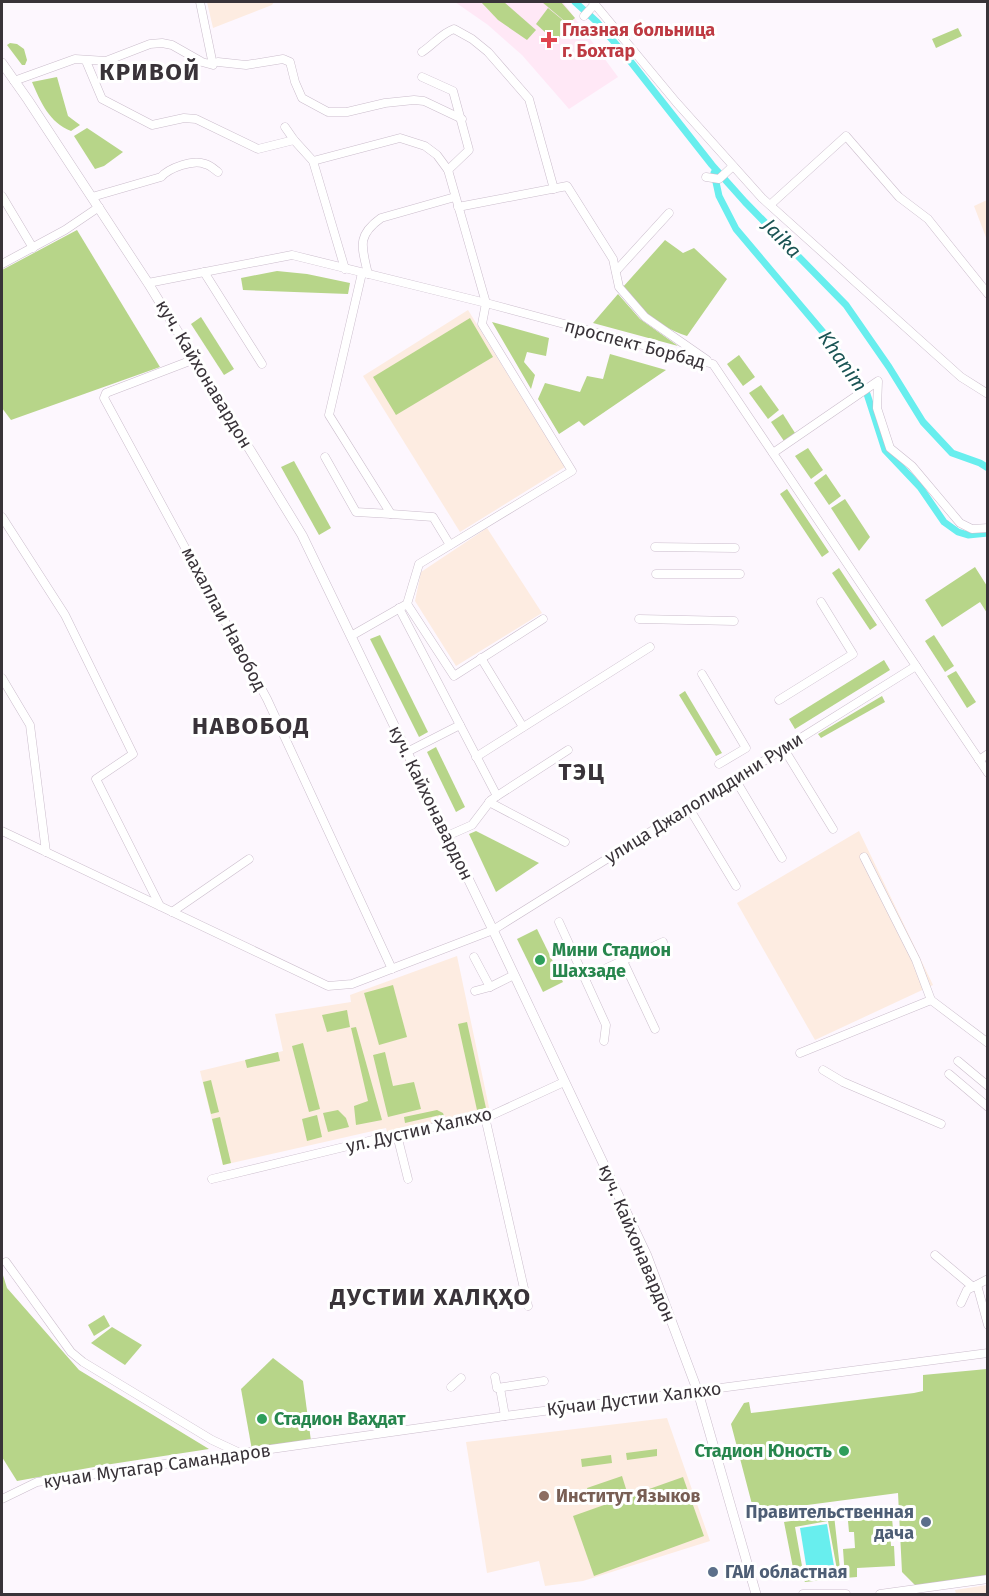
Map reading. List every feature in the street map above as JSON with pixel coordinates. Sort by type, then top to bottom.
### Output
[{"type":"main road","name":"куч. Кайхонавардон","points":[[2,63],[148,283],[302,535],[647,1256],[698,1392],[758,1593]]},
{"type":"street","points":[[200,2],[216,64]]},
{"type":"street","points":[[584,16],[594,3],[676,102],[770,205],[961,377],[987,394]]},
{"type":"street","points":[[422,52],[436,43],[445,32],[454,29],[472,39],[488,52],[529,99],[554,189]]},
{"type":"street","points":[[14,81],[75,59],[106,61],[150,44],[162,43],[172,45],[202,62],[216,64],[246,65],[283,59],[290,62],[302,98],[328,112],[347,112],[385,103],[414,100],[424,101],[462,119]]},
{"type":"street","points":[[86,61],[102,99],[152,125],[184,118],[196,119],[258,149],[294,140]]},
{"type":"street","points":[[422,76],[453,91],[462,119],[469,150],[448,170]]},
{"type":"street","points":[[285,127],[313,161],[345,268]]},
{"type":"street","points":[[770,205],[846,136],[899,197],[928,219],[987,294]]},
{"type":"street","points":[[313,161],[400,138],[425,146],[437,155],[448,170],[486,303],[482,324],[572,471],[419,564],[403,606],[351,636]]},
{"type":"street","points":[[92,197],[161,177],[166,171],[196,163],[205,163],[218,171]]},
{"type":"street","points":[[706,177],[719,179],[733,166]]},
{"type":"street","points":[[459,207],[567,186],[613,259],[619,287],[645,317],[713,364]]},
{"type":"street","points":[[2,196],[33,248]]},
{"type":"street","points":[[391,514],[329,414],[365,273],[362,246],[364,233],[381,218],[454,197]]},
{"type":"street","points":[[2,264],[65,230],[99,207]]},
{"type":"street","points":[[616,271],[669,213]]},
{"type":"street","name":"проспект Борбад","points":[[148,283],[292,255],[486,303],[713,364],[987,773]]},
{"type":"street","points":[[204,272],[262,364]]},
{"type":"street","name":"махаллаи Навобод","points":[[195,359],[106,393],[104,398],[267,699],[392,969]]},
{"type":"street","points":[[773,453],[878,381],[877,408],[890,448],[912,466],[960,523],[972,529],[987,528]]},
{"type":"street","points":[[325,457],[356,512],[433,517],[450,545]]},
{"type":"street","points":[[2,517],[65,615],[133,754],[96,778],[160,906]]},
{"type":"street","points":[[654,547],[735,548]]},
{"type":"street","points":[[656,574],[740,574]]},
{"type":"street","points":[[779,700],[853,654],[821,602]]},
{"type":"street","points":[[403,606],[454,676],[543,619]]},
{"type":"street","points":[[403,606],[497,796]]},
{"type":"street","points":[[639,619],[734,621]]},
{"type":"street","points":[[476,757],[650,647]]},
{"type":"street","points":[[481,658],[523,728]]},
{"type":"street","name":"улица Джалолиддини Руми","points":[[2,831],[328,986],[352,984],[493,930],[916,666]]},
{"type":"street","points":[[702,674],[746,748],[719,764]]},
{"type":"street","points":[[2,678],[30,725],[46,852]]},
{"type":"street","points":[[407,752],[460,725]]},
{"type":"street","points":[[784,749],[833,829]]},
{"type":"street","points":[[447,836],[472,825],[489,802],[568,750]]},
{"type":"street","points":[[979,760],[987,754]]},
{"type":"street","points":[[735,779],[782,858]]},
{"type":"street","points":[[489,802],[565,842]]},
{"type":"street","points":[[689,808],[736,886]]},
{"type":"street","points":[[864,857],[916,960],[931,1000],[987,1043]]},
{"type":"street","points":[[172,912],[249,859]]},
{"type":"street","points":[[559,922],[606,1025],[604,1041]]},
{"type":"street","points":[[585,978],[663,942]]},
{"type":"street","points":[[474,957],[490,987]]},
{"type":"street","points":[[623,961],[655,1029]]},
{"type":"street","points":[[475,991],[490,987],[514,975]]},
{"type":"street","points":[[800,1053],[931,1000]]},
{"type":"street","points":[[958,1061],[987,1086]]},
{"type":"street","points":[[823,1070],[843,1082],[941,1124]]},
{"type":"street","points":[[949,1074],[987,1107]]},
{"type":"street","name":"ул. Дустии Халкхо","points":[[212,1179],[485,1116],[564,1082]]},
{"type":"street","points":[[485,1116],[528,1306]]},
{"type":"street","points":[[397,1135],[408,1179]]},
{"type":"street","points":[[936,1255],[975,1286],[987,1324]]},
{"type":"street","points":[[6,1262],[71,1353],[212,1440],[242,1454]]},
{"type":"street","points":[[961,1303],[967,1290],[987,1279]]},
{"type":"street","name":"Кӯчаи Дустии Халкхо","points":[[281,1448],[504,1416],[987,1353]]},
{"type":"street","points":[[495,1377],[497,1388],[500,1388],[504,1416]]},
{"type":"street","points":[[452,1387],[461,1378]]},
{"type":"street","points":[[500,1388],[544,1381]]},
{"type":"street","name":"кучаи Мутагар Самандаров","points":[[2,1500],[37,1482],[281,1448]]},
{"type":"street","points":[[880,1594],[987,1579]]},
{"type":"street","points":[[803,1594],[846,1594]]},
{"type":"shaded area","points":[[207,2],[274,2],[272,5],[213,28]]},
{"type":"shaded area","name":"Глазная больница г. Бохтар","points":[[455,2],[563,2],[618,77],[569,109],[522,55],[488,25]]},
{"type":"shaded area","points":[[987,200],[987,240],[974,206]]},
{"type":"shaded area","points":[[468,310],[565,467],[460,532],[363,376]]},
{"type":"shaded area","points":[[487,528],[542,613],[456,666],[415,601],[421,572]]},
{"type":"shaded area","points":[[859,831],[933,985],[815,1040],[737,903]]},
{"type":"shaded area","points":[[457,956],[490,1112],[387,1132],[386,1128],[223,1165],[200,1071],[283,1051],[275,1014],[351,1002],[350,995]]},
{"type":"shaded area","points":[[667,1418],[710,1541],[583,1581],[545,1586],[539,1561],[487,1573],[466,1442]]},
{"type":"shaded area","points":[[987,1585],[987,1594],[956,1594],[955,1590]]},
{"type":"green space","points":[[481,2],[504,2],[536,30],[527,40],[498,20]]},
{"type":"green space","points":[[542,2],[561,2],[575,18],[568,24]]},
{"type":"green space","points":[[548,8],[570,26],[555,41],[536,24]]},
{"type":"green space","points":[[958,28],[962,36],[936,48],[932,39]]},
{"type":"green space","points":[[17,44],[24,49],[27,60],[25,65],[22,65],[7,45]]},
{"type":"green space","points":[[57,77],[68,116],[80,125],[71,131],[51,117],[32,82]]},
{"type":"green space","points":[[87,128],[123,152],[104,166],[95,169],[74,136]]},
{"type":"green space","points":[[77,230],[160,367],[11,420],[2,408],[2,270]]},
{"type":"green space","points":[[665,240],[683,253],[694,248],[727,279],[687,336],[651,317],[623,287]]},
{"type":"green space","points":[[277,271],[307,274],[350,283],[348,294],[243,290],[241,278]]},
{"type":"green space","points":[[618,294],[640,319],[678,346],[593,323]]},
{"type":"green space","points":[[201,317],[234,369],[224,375],[191,324]]},
{"type":"green space","points":[[470,318],[493,357],[396,415],[373,377]]},
{"type":"green space","points":[[492,322],[549,338],[546,356],[527,352],[524,362],[535,375],[531,389]]},
{"type":"green space","points":[[610,354],[666,370],[584,426],[579,421],[559,434],[538,399],[545,383],[580,392],[587,376],[603,379]]},
{"type":"green space","points":[[739,355],[755,377],[743,386],[727,364]]},
{"type":"green space","points":[[761,385],[779,410],[768,419],[749,393]]},
{"type":"green space","points":[[783,414],[795,433],[784,441],[771,422]]},
{"type":"green space","points":[[808,448],[823,470],[811,479],[795,456]]},
{"type":"green space","points":[[294,461],[331,528],[319,535],[281,467]]},
{"type":"green space","points":[[826,474],[841,496],[829,505],[814,483]]},
{"type":"green space","points":[[787,489],[829,552],[822,557],[780,494]]},
{"type":"green space","points":[[845,499],[870,537],[859,551],[831,508]]},
{"type":"green space","points":[[975,567],[987,586],[987,613],[980,602],[942,627],[925,600]]},
{"type":"green space","points":[[839,568],[877,625],[870,630],[832,573]]},
{"type":"green space","points":[[380,635],[428,732],[419,737],[370,639]]},
{"type":"green space","points":[[934,635],[954,666],[945,672],[925,641]]},
{"type":"green space","points":[[884,660],[890,670],[795,729],[789,719]]},
{"type":"green space","points":[[956,671],[976,702],[967,708],[947,676]]},
{"type":"green space","points":[[685,691],[722,753],[716,756],[679,695]]},
{"type":"green space","points":[[882,696],[885,702],[821,738],[818,734]]},
{"type":"green space","points":[[436,747],[465,807],[456,812],[427,752]]},
{"type":"green space","points":[[476,831],[539,863],[496,892],[469,834]]},
{"type":"green space","name":"Мини Стадион Шахзаде","points":[[537,929],[563,982],[543,992],[517,939]]},
{"type":"green space","points":[[393,985],[407,1037],[379,1045],[364,993]]},
{"type":"green space","points":[[347,1010],[350,1027],[327,1032],[322,1015]]},
{"type":"green space","points":[[467,1022],[486,1108],[477,1110],[458,1024]]},
{"type":"green space","points":[[356,1027],[382,1120],[356,1125],[354,1106],[368,1101],[351,1028]]},
{"type":"green space","points":[[303,1043],[320,1109],[309,1112],[292,1046]]},
{"type":"green space","points":[[278,1052],[280,1061],[247,1068],[245,1060]]},
{"type":"green space","points":[[385,1052],[393,1086],[414,1082],[421,1109],[388,1117],[373,1055]]},
{"type":"green space","points":[[211,1080],[219,1112],[211,1114],[203,1082]]},
{"type":"green space","points":[[338,1110],[346,1118],[349,1127],[328,1132],[323,1113]]},
{"type":"green space","points":[[437,1110],[443,1113],[445,1119],[441,1120],[440,1115],[405,1123],[404,1117]]},
{"type":"green space","points":[[317,1115],[322,1137],[307,1141],[302,1119]]},
{"type":"green space","points":[[220,1117],[231,1163],[223,1165],[212,1119]]},
{"type":"green space","points":[[2,1272],[7,1288],[79,1370],[209,1449],[17,1481],[2,1457]]},
{"type":"green space","points":[[104,1315],[110,1326],[94,1336],[88,1325]]},
{"type":"green space","points":[[112,1327],[142,1345],[125,1365],[91,1343]]},
{"type":"green space","points":[[273,1358],[303,1381],[311,1441],[252,1450],[241,1389]]},
{"type":"green space","points":[[987,1369],[987,1575],[917,1587],[902,1572],[898,1493],[754,1512],[731,1424],[744,1403],[749,1402],[751,1413],[914,1393],[923,1391],[923,1375]]},
{"type":"green space","points":[[657,1449],[657,1456],[627,1460],[626,1453]]},
{"type":"green space","points":[[611,1455],[612,1463],[582,1467],[581,1459]]},
{"type":"green space","points":[[622,1476],[627,1492],[592,1504],[587,1488]]},
{"type":"green space","points":[[683,1477],[704,1536],[594,1576],[573,1516]]},
{"type":"green space","points":[[891,1507],[893,1529],[890,1529],[891,1546],[894,1546],[895,1566],[857,1568],[857,1577],[845,1578],[843,1549],[855,1548],[854,1532],[849,1532],[847,1510]]},
{"type":"green space","points":[[834,1515],[841,1578],[805,1582],[804,1580],[838,1575],[828,1521],[795,1527],[804,1577],[795,1578],[784,1522]]},
{"type":"water","points":[[827,1524],[835,1572],[808,1577],[800,1528]]},
{"type":"waterway","name":"Jaika","points":[[575,2],[597,22],[627,57],[712,165],[745,202],[846,305],[889,367],[923,422],[952,453],[988,468]]},
{"type":"waterway","name":"Khanim","points":[[714,173],[719,196],[736,229],[833,344],[867,394],[885,450],[920,487],[944,522],[958,532],[968,535],[988,533]]},
{"type":"place","name":"Глазная больница г. Бохтар","points":[[549,40]]},
{"type":"place","name":"Мини Стадион Шахзаде","points":[[540,960]]},
{"type":"place","name":"Стадион Ваҳдат","points":[[262,1419]]},
{"type":"place","name":"Стадион Юность","points":[[844,1451]]},
{"type":"place","name":"Институт Языков","points":[[544,1496]]},
{"type":"place","name":"Правительственная дача","points":[[926,1522]]},
{"type":"place","name":"ГАИ областная","points":[[713,1572]]},
{"type":"district","name":"КРИВОЙ","points":[[150,72]]},
{"type":"district","name":"НАВОБОД","points":[[251,726]]},
{"type":"district","name":"ТЭЦ","points":[[582,772]]},
{"type":"district","name":"ДУСТИИ ХАЛҚҲО","points":[[431,1297]]}]
